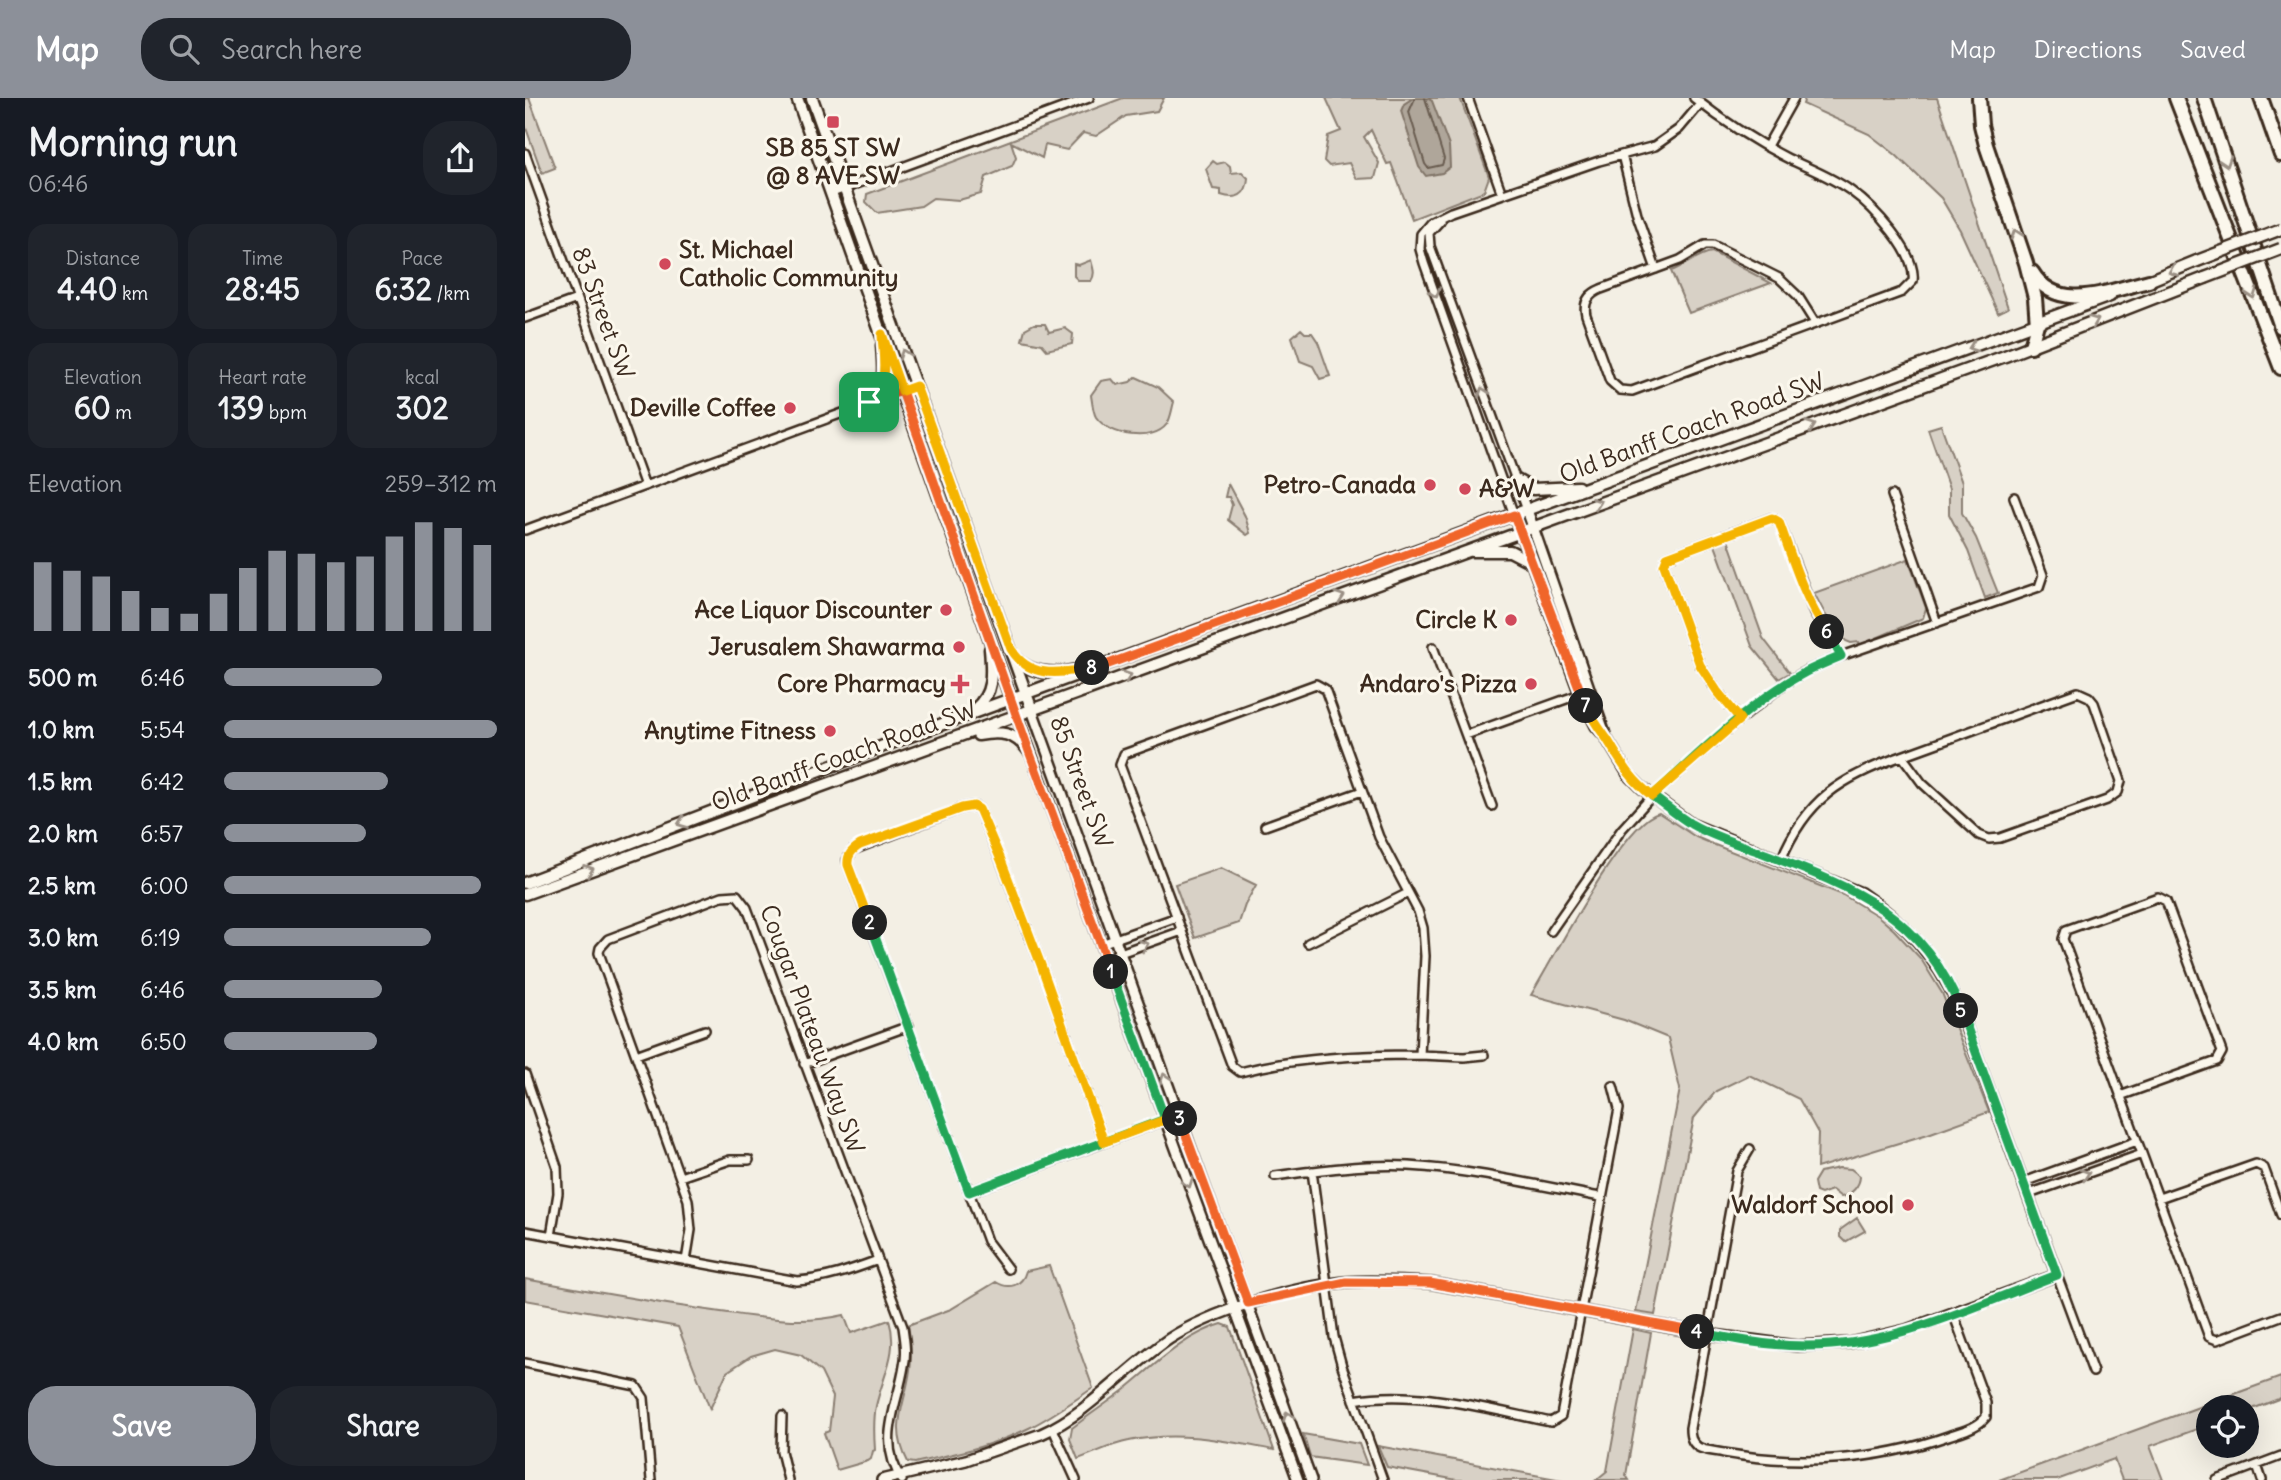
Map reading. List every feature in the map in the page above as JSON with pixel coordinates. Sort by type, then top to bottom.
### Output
[{"type":"highway","points":[[1979,98],[1986,145],[2026,263],[2037,310],[2037,324],[2031,346]]},
{"type":"highway","points":[[2176,98],[2281,368]]},
{"type":"highway","points":[[2204,98],[2281,327]]},
{"type":"highway","points":[[2261,98],[2281,155]]},
{"type":"highway","points":[[2026,263],[2046,289],[2066,297],[2088,296],[2149,281]]},
{"type":"main road","name":"85 Street SW","points":[[797,98],[1017,716]]},
{"type":"main road","name":"85 Street SW","points":[[812,98],[1032,710]]},
{"type":"main road","name":"Old Banff Coach Road SW","points":[[525,883],[965,715],[2037,324],[2281,229]]},
{"type":"main road","name":"Old Banff Coach Road SW","points":[[525,894],[2031,346],[2281,249]]},
{"type":"main road","points":[[869,402],[877,396],[884,380],[882,334]]},
{"type":"main road","points":[[1515,479],[1538,490],[1599,484]]},
{"type":"main road","points":[[1461,552],[1510,551],[1531,562]]},
{"type":"main road","points":[[965,715],[983,701],[990,691],[988,635]]},
{"type":"main road","points":[[1011,649],[1023,665],[1041,671],[1069,672],[1103,666]]},
{"type":"main road","points":[[940,743],[988,733],[1005,733],[1020,740],[1029,751]]},
{"type":"street","points":[[832,193],[1089,98]]},
{"type":"street","points":[[1468,98],[1502,194]]},
{"type":"street","points":[[1767,146],[1794,98]]},
{"type":"street","points":[[1815,323],[1804,303],[1785,283],[1719,246],[1705,245],[1680,260],[1595,292],[1587,299],[1586,316],[1610,381],[1620,390],[1632,391],[1902,292],[1913,281],[1913,268],[1898,241],[1866,203],[1835,181],[1767,146],[1697,101],[1689,119],[1655,146],[1599,161],[1451,212],[1427,229],[1420,242],[1421,254],[1519,531],[1592,720],[1605,736],[1627,774],[1691,824],[1861,893],[1885,909],[1927,950],[1949,984],[1958,1005],[2093,1372]]},
{"type":"street","name":"83 Street SW","points":[[525,153],[645,486]]},
{"type":"street","points":[[1622,155],[1637,215],[1656,269]]},
{"type":"street","points":[[1427,229],[1430,246],[1527,510],[1605,736]]},
{"type":"street","points":[[525,318],[577,299]]},
{"type":"street","points":[[1454,347],[1465,343]]},
{"type":"street","points":[[525,530],[916,386]]},
{"type":"street","points":[[1482,427],[1495,423]]},
{"type":"street","points":[[1892,495],[1937,623]]},
{"type":"street","points":[[1551,930],[1622,829],[1652,796],[1783,685],[1804,672],[1841,656],[2041,584],[2043,575],[2014,497]]},
{"type":"street","points":[[1740,719],[1700,665],[1664,565],[1667,557],[1772,518],[1779,522],[1814,613],[1841,656]]},
{"type":"street","points":[[1558,633],[1569,629]]},
{"type":"street","points":[[1433,647],[1492,806]]},
{"type":"street","points":[[1420,1055],[1424,940],[1418,911],[1384,849],[1325,689],[1316,684],[1124,754],[1120,765],[1232,1066],[1240,1072],[1342,1056],[1484,1055]]},
{"type":"street","points":[[1466,735],[1591,690]]},
{"type":"street","points":[[1781,860],[1798,823],[1824,796],[1853,775],[1902,756],[2078,692],[2089,697],[2094,703],[2121,780],[2118,792],[2107,800],[2000,838],[1989,839],[1979,835],[1935,796],[1902,756]]},
{"type":"street","name":"85 Street SW","points":[[1032,710],[1311,1480]]},
{"type":"street","name":"85 Street SW","points":[[1017,716],[1298,1480]]},
{"type":"street","points":[[1265,826],[1362,791]]},
{"type":"street","points":[[1008,1269],[987,1241],[847,860],[853,850],[860,845],[962,808],[974,806],[983,816],[1104,1142]]},
{"type":"street","name":"Cougar Plateau Way SW","points":[[686,1261],[691,1216],[680,1177],[600,959],[600,948],[608,939],[730,894],[737,895],[747,908],[903,1327],[906,1347],[904,1368],[889,1428],[890,1445],[900,1479]]},
{"type":"street","points":[[1308,943],[1408,894]]},
{"type":"street","points":[[2120,1096],[2217,1061],[2222,1052],[2166,901],[2158,897],[2066,930],[2063,939],[2120,1096],[2159,1198],[2209,1337],[2217,1340],[2281,1316]]},
{"type":"street","points":[[1101,944],[1177,917]]},
{"type":"street","points":[[1106,958],[1182,931]]},
{"type":"street","points":[[804,1063],[909,1026]]},
{"type":"street","points":[[636,1055],[705,1030]]},
{"type":"street","points":[[525,1074],[557,1167],[558,1193],[551,1236]]},
{"type":"street","points":[[1354,1400],[1376,1396],[1403,1396],[1439,1400],[1551,1422],[1561,1416],[1600,1197],[1619,1109],[1613,1086]]},
{"type":"street","points":[[969,1192],[1178,1115]]},
{"type":"street","points":[[2024,1182],[2137,1141]]},
{"type":"street","points":[[1750,1149],[1737,1171],[1706,1334],[1690,1428],[1691,1440],[1695,1445],[1701,1449],[1779,1459],[1860,1457],[1938,1440],[1976,1426],[1986,1417],[1986,1403],[1953,1313]]},
{"type":"street","points":[[2029,1194],[2142,1154]]},
{"type":"street","points":[[680,1177],[730,1160],[749,1160]]},
{"type":"street","points":[[2159,1198],[2256,1164],[2264,1168],[2281,1215]]},
{"type":"street","points":[[1275,1176],[1370,1166],[1437,1168],[1600,1197]]},
{"type":"street","points":[[1313,1171],[1326,1285],[1338,1352],[1383,1480]]},
{"type":"street","points":[[525,1231],[797,1280],[817,1279],[878,1260]]},
{"type":"street","points":[[882,1480],[900,1479],[976,1457],[1053,1429],[1104,1393],[1171,1338],[1248,1303],[1326,1285],[1387,1281],[1430,1283],[1706,1334],[1787,1345],[1829,1345],[1876,1338],[2057,1275]]},
{"type":"street","points":[[525,1363],[636,1386],[644,1398],[651,1480]]},
{"type":"street","points":[[782,1416],[781,1451],[788,1480]]},
{"type":"street","points":[[1053,1429],[1076,1480]]},
{"type":"street","points":[[2217,1480],[2281,1456]]},
{"type":"street","points":[[2257,1465],[2262,1480]]},
{"type":"shaded area","points":[[525,98],[529,98],[555,168],[542,173],[525,125]]},
{"type":"shaded area","points":[[1123,98],[1164,98],[1157,111],[1126,116],[1096,136],[1083,133],[1067,150],[1045,145],[1042,158],[1011,142],[1016,157],[1012,166],[986,177],[981,194],[959,200],[933,198],[921,206],[877,213],[866,202],[867,194]]},
{"type":"shaded area","points":[[1326,98],[1460,98],[1489,177],[1484,191],[1412,219],[1391,163],[1387,164],[1371,130],[1364,137],[1379,163],[1375,178],[1357,179],[1349,163],[1329,166],[1324,161],[1328,136],[1341,131]]},
{"type":"shaded area","points":[[1805,98],[1937,98],[2008,308],[1998,313],[1960,230],[1941,198],[1896,155],[1869,134],[1803,104]]},
{"type":"shaded area","points":[[1213,161],[1217,164],[1225,162],[1230,166],[1231,173],[1242,172],[1248,178],[1243,193],[1236,197],[1226,196],[1221,195],[1221,190],[1213,189],[1206,169]]},
{"type":"shaded area","points":[[1712,252],[1771,283],[1689,313],[1671,271]]},
{"type":"shaded area","points":[[1091,260],[1093,278],[1091,281],[1079,281],[1074,276],[1074,264],[1079,265]]},
{"type":"shaded area","points":[[1034,324],[1045,324],[1049,332],[1065,328],[1073,334],[1072,344],[1047,350],[1042,344],[1022,340],[1025,329]]},
{"type":"shaded area","points":[[1301,329],[1305,333],[1312,333],[1318,342],[1330,376],[1320,379],[1313,366],[1300,361],[1292,337]]},
{"type":"shaded area","points":[[1136,377],[1158,387],[1174,402],[1167,424],[1152,434],[1120,433],[1102,424],[1094,412],[1091,395],[1101,381],[1112,379],[1117,385],[1130,382]]},
{"type":"shaded area","points":[[1941,425],[1962,483],[1962,513],[1976,538],[1998,593],[1985,598],[1968,551],[1949,514],[1949,489],[1928,429]]},
{"type":"shaded area","points":[[1228,484],[1245,516],[1250,533],[1247,535],[1228,520],[1232,505],[1229,497],[1225,497]]},
{"type":"shaded area","points":[[1728,540],[1763,638],[1790,673],[1779,679],[1752,646],[1715,545]]},
{"type":"shaded area","points":[[1908,559],[1926,608],[1923,618],[1860,645],[1859,642],[1846,641],[1825,614],[1814,593]]},
{"type":"shaded area","points":[[1659,813],[1696,837],[1843,895],[1878,916],[1894,930],[1921,959],[1942,993],[1989,1112],[1817,1168],[1818,1133],[1799,1099],[1749,1075],[1716,1091],[1694,1118],[1655,1315],[1636,1312],[1680,1089],[1668,1038],[1624,1020],[1531,995],[1609,864],[1644,821]]},
{"type":"shaded area","points":[[1221,868],[1256,885],[1239,923],[1195,938],[1175,884]]},
{"type":"shaded area","points":[[1839,1168],[1851,1169],[1860,1176],[1854,1190],[1841,1197],[1832,1190],[1821,1194],[1816,1192],[1814,1182],[1820,1172]]},
{"type":"shaded area","points":[[1857,1218],[1865,1231],[1845,1242],[1840,1237],[1840,1230]]},
{"type":"shaded area","points":[[1049,1266],[1093,1388],[1045,1419],[1015,1434],[958,1453],[915,1463],[908,1462],[902,1449],[899,1426],[911,1364],[908,1325],[951,1309],[996,1282],[1006,1286],[1014,1285],[1026,1271]]},
{"type":"shaded area","points":[[525,1279],[647,1301],[767,1318],[813,1320],[844,1315],[851,1333],[889,1320],[892,1332],[891,1353],[876,1406],[875,1450],[871,1459],[837,1470],[824,1433],[829,1431],[833,1397],[821,1372],[801,1355],[775,1349],[751,1356],[727,1372],[710,1409],[678,1327],[525,1300]]},
{"type":"shaded area","points":[[1222,1324],[1230,1327],[1274,1450],[1202,1438],[1165,1436],[1123,1442],[1078,1459],[1070,1439],[1072,1428],[1182,1343]]},
{"type":"shaded area","points":[[1633,1329],[1651,1333],[1626,1475],[1629,1480],[1596,1480],[1607,1471]]},
{"type":"shaded area","points":[[2281,1377],[2281,1398],[2259,1406],[2259,1395],[2232,1395]]},
{"type":"shaded area","points":[[2196,1408],[2196,1429],[2150,1446],[2163,1480],[2122,1480],[2114,1459],[2057,1480],[1999,1480]]},
{"type":"shaded area","points":[[1303,1434],[1359,1444],[1367,1465],[1310,1457]]},
{"type":"shaded area","points":[[1378,1446],[1562,1480],[1457,1480],[1387,1467]]},
{"type":"water","points":[[1413,98],[1427,98],[1432,101],[1449,146],[1450,167],[1442,173],[1426,176],[1419,167],[1401,111],[1404,104]]},
{"type":"place","name":"SB 85 ST SW @ 8 AVE SW","points":[[833,122]]},
{"type":"place","name":"St. Michael Catholic Community","points":[[665,264]]},
{"type":"place","name":"Deville Coffee","points":[[790,408]]},
{"type":"place","name":"Petro-Canada","points":[[1430,485]]},
{"type":"place","name":"A&W","points":[[1465,489]]},
{"type":"place","name":"Ace Liquor Discounter","points":[[946,610]]},
{"type":"place","name":"Circle K","points":[[1511,620]]},
{"type":"place","name":"Jerusalem Shawarma","points":[[959,647]]},
{"type":"place","name":"Core Pharmacy","points":[[960,684]]},
{"type":"place","name":"Andaro's Pizza","points":[[1531,684]]},
{"type":"place","name":"Anytime Fitness","points":[[830,731]]},
{"type":"place","name":"Waldorf School","points":[[1908,1205]]},
{"type":"route","points":[[869,402],[877,396],[884,380],[882,334],[902,391],[916,386],[1011,649],[1023,665],[1041,671],[1069,672],[1103,666],[1514,515],[1592,720],[1605,736],[1627,774],[1652,796],[1662,788],[1740,719],[1700,665],[1664,565],[1667,557],[1772,518],[1779,522],[1805,595],[1841,656],[1804,672],[1760,702],[1740,719],[1652,796],[1691,824],[1712,834],[1861,893],[1885,909],[1927,950],[1949,984],[1958,1005],[2057,1275],[1906,1330],[1876,1338],[1829,1345],[1797,1346],[1757,1342],[1430,1283],[1346,1282],[1248,1303],[1178,1115],[1104,1142],[1041,965],[1001,860],[983,816],[974,806],[860,845],[847,860],[969,1192],[1165,1119],[1029,751],[902,391],[869,402]]}]
